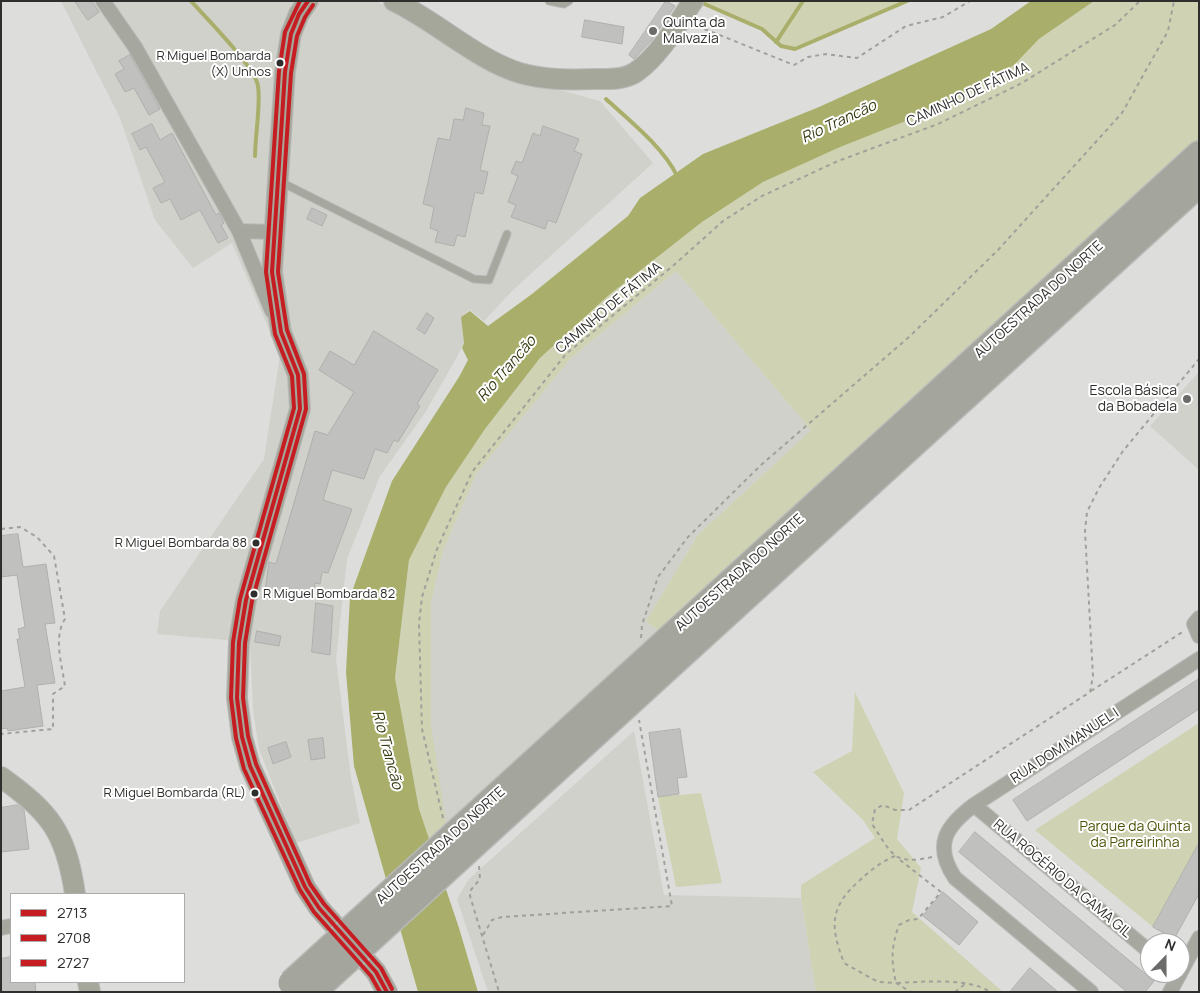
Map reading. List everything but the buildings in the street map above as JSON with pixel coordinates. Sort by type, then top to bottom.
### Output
[{"type":"highway","name":"AUTOESTRADA DO NORTE","points":[[674,648],[1199,154]]},
{"type":"highway","name":"AUTOESTRADA DO NORTE","points":[[295,989],[674,648],[1199,184]]},
{"type":"main road","points":[[308,1],[299,14],[289,42],[273,232],[272,272],[281,332],[298,375],[300,409],[246,600],[238,659],[239,717],[250,766],[305,887],[319,908],[376,972],[387,992]]},
{"type":"main road","points":[[394,1],[427,18],[478,52],[509,69],[531,76],[566,81],[606,80],[630,76],[646,63],[693,1]]},
{"type":"main road","points":[[1,776],[28,796],[48,817],[62,838],[70,862],[75,893]]},
{"type":"street","points":[[103,1],[135,47],[239,231],[281,332]]},
{"type":"street","points":[[239,231],[273,232]]},
{"type":"street","name":"RUA DOM MANUEL I","points":[[944,850],[949,827],[974,805],[1199,659]]},
{"type":"street","name":"RUA ROGÉRIO DA GAMA GIL","points":[[974,805],[1140,944]]},
{"type":"street","points":[[944,850],[947,866],[955,878],[1091,992]]},
{"type":"street","points":[[1190,953],[1199,938]]},
{"type":"lane","points":[[549,1],[564,4],[569,1]]},
{"type":"lane","points":[[277,180],[474,279],[489,280],[507,234]]},
{"type":"path","points":[[680,20],[794,65],[808,57],[826,54],[857,58],[906,26],[943,17],[970,1]]},
{"type":"path","name":"CAMINHO DE FÁTIMA","points":[[446,823],[440,812],[422,729],[420,624],[422,597],[438,549],[472,472],[566,354],[674,265],[723,221],[762,196],[838,161],[938,124],[1022,83],[1115,25],[1140,1]]},
{"type":"path","points":[[641,644],[642,625],[658,577],[688,537],[761,465],[909,337],[1011,235],[1122,113],[1168,31],[1174,1]]},
{"type":"path","points":[[1090,692],[1093,676],[1085,531],[1087,512],[1099,488],[1123,450],[1199,359]]},
{"type":"path","points":[[1,529],[20,527],[38,537],[54,556],[65,619],[60,627],[59,644],[65,686],[53,694],[53,729],[1,734]]},
{"type":"path","points":[[911,992],[896,983],[891,962],[891,950],[899,925],[909,920],[918,919],[941,892],[894,856],[872,824],[875,809],[883,806],[895,810],[909,810],[1090,692],[1197,626]]},
{"type":"path","points":[[483,936],[492,920],[502,917],[672,906],[639,719]]},
{"type":"path","points":[[894,856],[904,861],[915,861],[944,850]]},
{"type":"path","points":[[894,856],[871,870],[849,890],[838,904],[835,921],[836,940],[844,963],[878,982],[965,984],[990,992]]},
{"type":"path","points":[[479,863],[480,879],[470,891],[470,896],[499,992]]},
{"type":"path","points":[[955,992],[965,984]]},
{"type":"shaded area","points":[[61,1],[375,1],[394,9],[498,73],[600,101],[653,163],[513,290],[484,321],[470,310],[461,317],[464,342],[458,355],[425,413],[380,476],[347,559],[336,659],[351,778],[360,823],[296,843],[259,749],[253,710],[250,642],[157,634],[160,611],[264,459],[280,355],[232,243],[193,268],[155,220],[120,118]]},
{"type":"shaded area","points":[[676,271],[811,430],[698,535],[646,621],[659,631],[445,827],[431,725],[431,603],[443,551],[476,474],[570,359]]},
{"type":"shaded area","name":"Escola Básica da Bobadela","points":[[1199,372],[1199,470],[1150,426]]},
{"type":"shaded area","points":[[634,731],[664,895],[801,898],[816,992],[488,992],[457,899],[469,879]]},
{"type":"green space","points":[[907,1],[795,49],[781,46],[762,29],[700,2]]},
{"type":"green space","points":[[1094,1],[1199,1],[1199,140],[659,631],[646,621],[698,535],[811,430],[676,271],[570,359],[476,474],[443,551],[431,603],[431,725],[446,823],[445,827],[429,841],[419,809],[395,678],[409,560],[446,487],[485,429],[540,358],[609,295],[702,222],[763,182],[1014,65],[1039,39]]},
{"type":"green space","points":[[855,692],[904,793],[897,839],[921,868],[912,912],[1003,992],[816,992],[801,898],[801,885],[875,838],[863,820],[813,772],[852,751]]},
{"type":"green space","name":"Parque da Quinta da Parreirinha","points":[[1199,723],[1199,843],[1153,927],[1035,830]]},
{"type":"green space","points":[[701,793],[722,883],[676,887],[658,797]]},
{"type":"water","name":"Rio Trancão","points":[[1031,1],[1094,1],[1039,39],[1014,65],[936,109],[840,147],[763,182],[702,222],[609,295],[540,358],[485,429],[446,487],[409,560],[395,678],[419,809],[459,928],[478,992],[418,992],[354,766],[346,672],[350,597],[392,481],[468,360],[462,348],[464,343],[461,317],[470,311],[488,326],[532,294],[628,216],[640,198],[703,154],[819,107],[991,29]]},
{"type":"waterway","points":[[191,1],[240,55],[255,78],[258,86],[259,102],[255,156]]},
{"type":"waterway","points":[[776,42],[803,1]]},
{"type":"waterway","points":[[700,2],[762,29],[781,46],[795,49],[907,1]]},
{"type":"waterway","points":[[606,99],[655,145],[664,155],[677,176]]},
{"type":"transit line","name":"2708","points":[[300,1],[285,32],[279,71],[266,272],[275,334],[292,376],[294,408],[240,599],[233,642],[231,698],[236,738],[244,769],[300,890],[314,912],[371,976],[380,992]]},
{"type":"transit line","name":"2713","points":[[308,1],[299,14],[291,34],[285,72],[272,272],[281,332],[298,375],[300,409],[246,600],[239,642],[237,698],[242,737],[250,766],[305,887],[319,908],[376,972],[387,992]]},
{"type":"transit line","name":"2727","points":[[313,5],[305,17],[297,36],[291,73],[278,272],[287,330],[304,374],[306,409],[252,601],[245,643],[243,698],[248,736],[256,764],[310,884],[324,904],[381,968],[392,989]]},
{"type":"place","name":"Quinta da Malvazia","points":[[653,31]]},
{"type":"place","name":"R Miguel Bombarda (X) Unhos","points":[[280,63]]},
{"type":"place","name":"Escola Básica da Bobadela","points":[[1187,399]]},
{"type":"place","name":"R Miguel Bombarda 88","points":[[256,543]]},
{"type":"place","name":"R Miguel Bombarda 82","points":[[254,594]]},
{"type":"place","name":"R Miguel Bombarda (RL)","points":[[255,793]]}]
